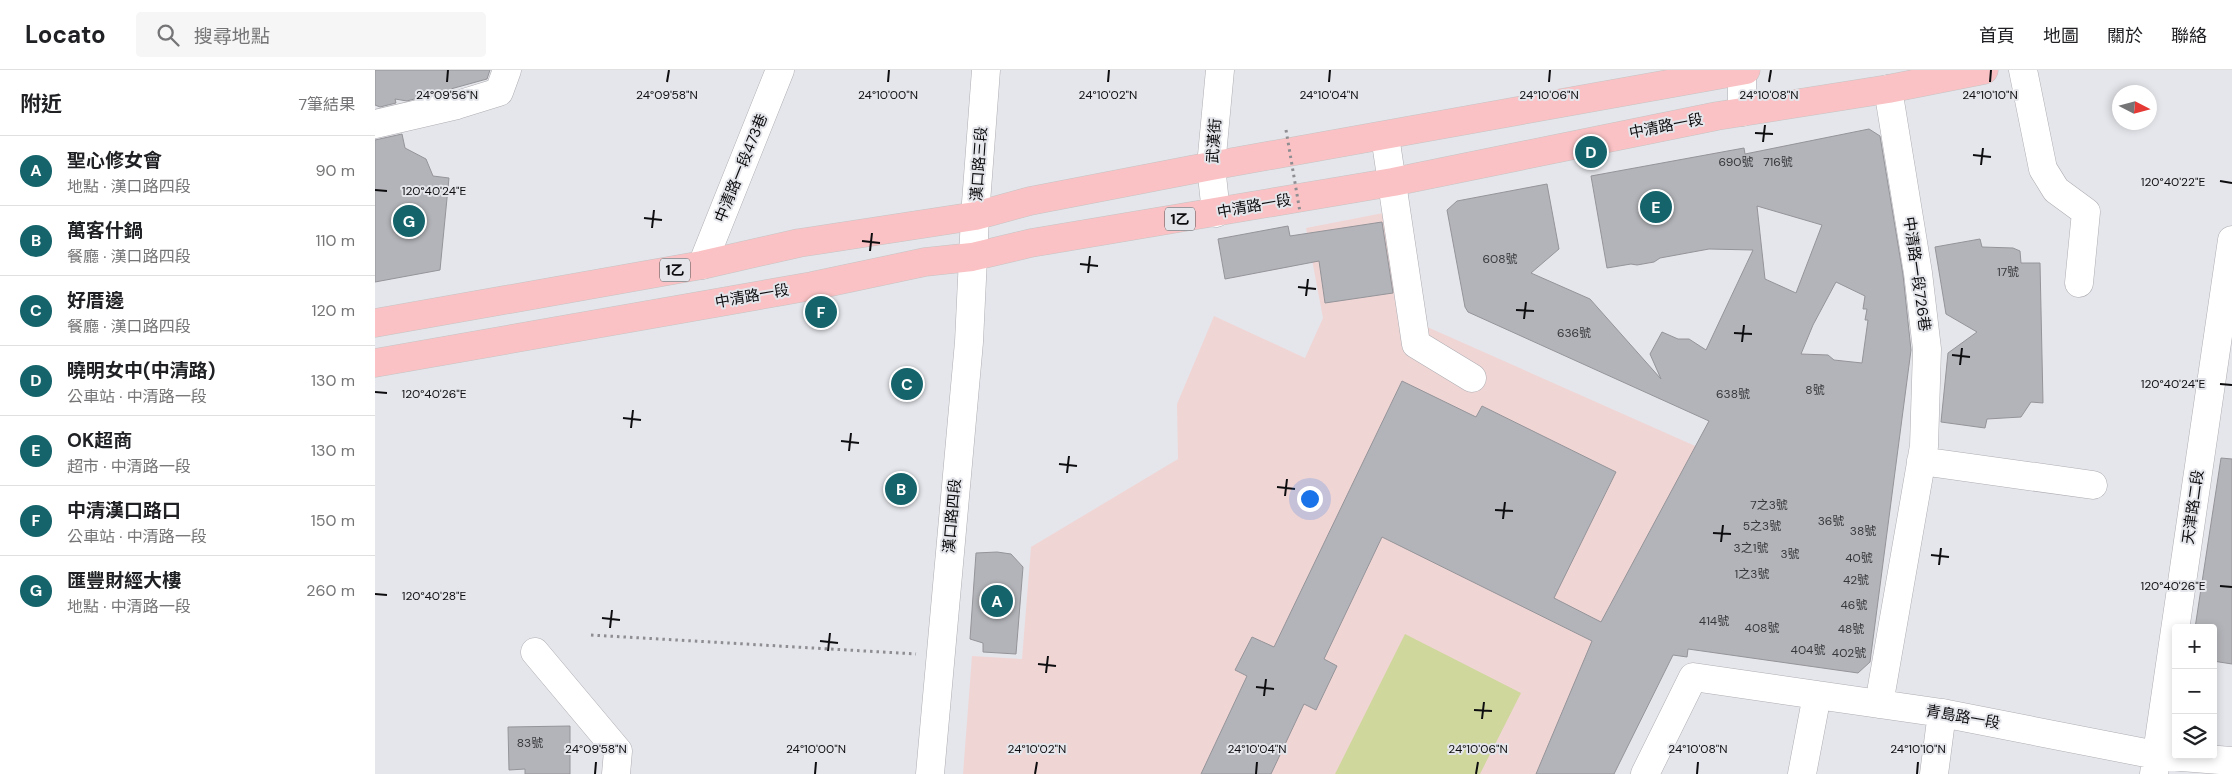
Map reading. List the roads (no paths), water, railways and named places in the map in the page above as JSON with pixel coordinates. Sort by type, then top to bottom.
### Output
[{"type":"main road","name":"1乙","points":[[375,323],[703,265],[799,243],[975,216],[1030,201],[1211,166],[1743,70]]},
{"type":"main road","name":"中清路一段","points":[[375,363],[812,286],[925,262],[972,257],[1031,243],[1393,182],[1742,112],[1888,89],[1984,70]]},
{"type":"street","points":[[375,124],[457,106],[499,92],[507,70]]},
{"type":"street","name":"中清路一段473巷","points":[[703,265],[780,70]]},
{"type":"street","name":"漢口路三段","points":[[972,257],[986,70]]},
{"type":"street","name":"武漢街","points":[[1216,213],[1211,166],[1220,70]]},
{"type":"street","points":[[1742,112],[1743,70]]},
{"type":"street","points":[[2023,70],[2043,169],[2056,190],[2086,212],[2079,283]]},
{"type":"street","name":"中清路一段726巷","points":[[1879,704],[1924,446],[1927,349],[1918,273],[1888,89]]},
{"type":"street","points":[[1385,136],[1416,344],[1472,378]]},
{"type":"street","name":"天津路二段","points":[[2155,764],[2222,379],[2232,240]]},
{"type":"street","name":"漢口路四段","points":[[930,774],[939,656],[969,342],[972,257]]},
{"type":"street","points":[[1921,461],[2093,485]]},
{"type":"street","points":[[535,652],[618,751],[616,774]]},
{"type":"street","name":"青島路一段","points":[[1645,774],[1693,678],[1942,713],[2155,764],[2232,761]]},
{"type":"street","points":[[1803,774],[1817,695]]},
{"type":"street","points":[[1934,774],[1942,713]]},
{"type":"place","name":"曉明女中(中清路)","points":[[1591,152]]},
{"type":"place","name":"OK超商","points":[[1656,207]]},
{"type":"place","name":"匯豐財經大樓","points":[[409,221]]},
{"type":"place","name":"中清漢口路口","points":[[821,312]]},
{"type":"place","name":"好厝邊","points":[[907,384]]},
{"type":"place","name":"萬客什鍋","points":[[901,489]]},
{"type":"place","name":"聖心修女會","points":[[997,601]]}]
